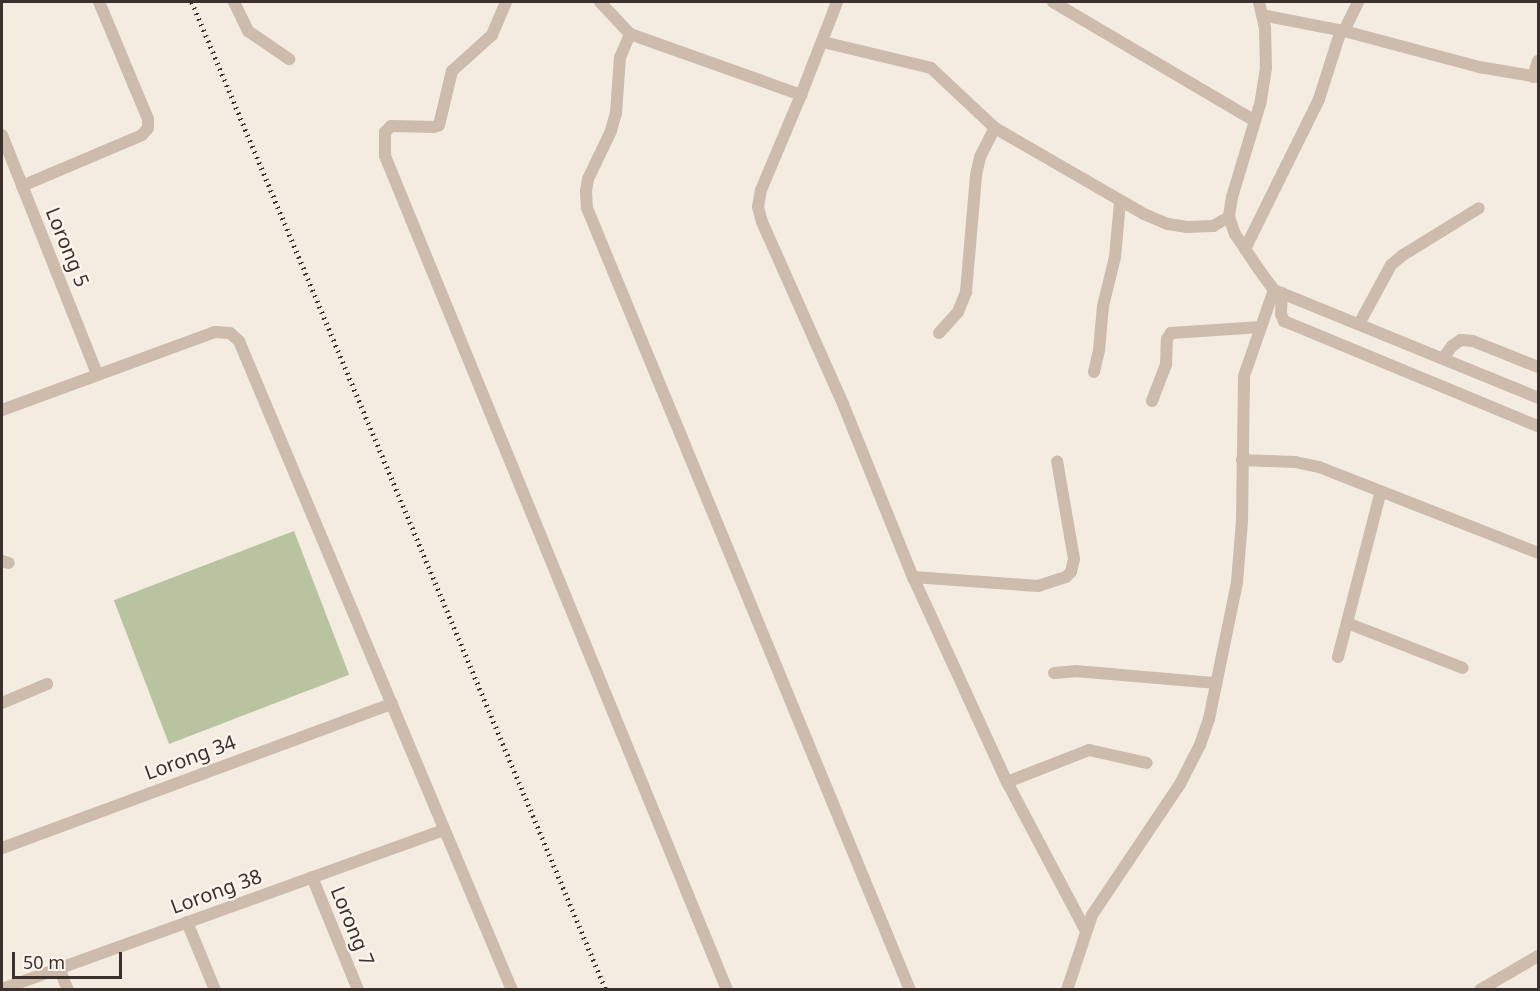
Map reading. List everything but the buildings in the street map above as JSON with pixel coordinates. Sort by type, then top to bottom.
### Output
[{"type":"street","points":[[22,186],[142,135],[148,128],[148,119],[99,2]]},
{"type":"street","points":[[234,2],[248,31],[289,59]]},
{"type":"street","points":[[506,2],[492,35],[452,71],[439,125],[434,127],[391,126],[385,132],[385,156],[727,990]]},
{"type":"street","points":[[600,2],[630,34],[801,95]]},
{"type":"street","points":[[837,2],[823,42],[761,190],[758,207],[762,222],[843,404],[912,577],[1006,782],[1086,931]]},
{"type":"street","points":[[1053,2],[1255,121]]},
{"type":"street","points":[[1258,2],[1262,15],[1266,69],[1255,121],[1232,196],[1229,217],[1235,234],[1245,249],[1278,291],[1539,398]]},
{"type":"street","points":[[1245,249],[1319,99],[1342,31],[1358,2]]},
{"type":"street","points":[[1262,15],[1342,31],[1479,67],[1536,77],[1539,61]]},
{"type":"street","points":[[630,34],[620,57],[616,113],[611,131],[588,179],[587,208],[910,990]]},
{"type":"street","points":[[823,42],[931,68],[995,128],[1120,202],[1168,224],[1187,228],[1213,226],[1229,217]]},
{"type":"street","points":[[939,333],[958,312],[966,292],[976,175],[980,157],[995,128]]},
{"type":"street","name":"Lorong 5","points":[[2,135],[97,374]]},
{"type":"street","points":[[1094,372],[1099,350],[1103,306],[1115,257],[1120,202]]},
{"type":"street","points":[[1359,324],[1391,265],[1403,255],[1479,208]]},
{"type":"street","points":[[1066,990],[1086,931],[1100,901],[1180,784],[1195,755],[1209,719],[1237,582],[1242,521],[1244,376],[1261,327],[1278,291]]},
{"type":"street","points":[[1278,291],[1284,321],[1539,426]]},
{"type":"street","points":[[1152,402],[1166,364],[1167,339],[1171,333],[1261,327]]},
{"type":"street","points":[[2,410],[214,332],[230,333],[239,341],[512,990]]},
{"type":"street","points":[[1443,358],[1452,346],[1461,340],[1473,341],[1539,367]]},
{"type":"street","points":[[1242,460],[1274,460],[1319,467],[1539,553]]},
{"type":"street","points":[[912,577],[1038,586],[1066,577],[1074,566],[1074,553],[1058,461]]},
{"type":"street","points":[[1338,657],[1381,490]]},
{"type":"street","points":[[1347,623],[1463,668]]},
{"type":"street","points":[[1054,673],[1075,671],[1216,683]]},
{"type":"street","points":[[2,703],[47,684]]},
{"type":"street","name":"Lorong 34","points":[[2,848],[392,704]]},
{"type":"street","points":[[1006,782],[1089,750],[1148,763]]},
{"type":"street","name":"Lorong 38","points":[[2,988],[444,830]]},
{"type":"street","name":"Lorong 7","points":[[312,877],[358,990]]},
{"type":"street","points":[[187,922],[215,990]]},
{"type":"street","points":[[1480,990],[1539,956]]},
{"type":"street","points":[[59,968],[68,990]]},
{"type":"green space","points":[[294,531],[349,675],[169,744],[114,600]]},
{"type":"railway","points":[[192,2],[606,990]]}]
